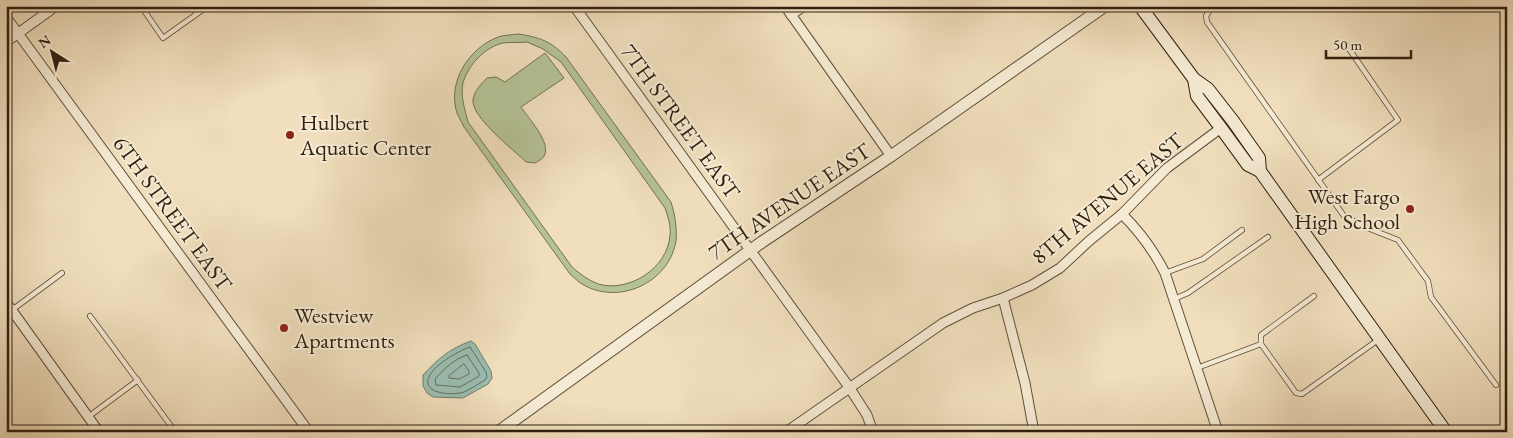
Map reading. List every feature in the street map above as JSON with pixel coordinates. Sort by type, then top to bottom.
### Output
[{"type":"main road","points":[[1140,6],[1194,79],[1208,89],[1259,158],[1260,171]]},
{"type":"main road","points":[[1194,79],[1198,96],[1248,165],[1260,171],[1446,432]]},
{"type":"street","points":[[6,42],[56,6]]},
{"type":"street","name":"7TH STREET EAST","points":[[574,6],[850,387],[867,414],[872,432]]},
{"type":"street","points":[[785,6],[891,156]]},
{"type":"street","points":[[791,15],[804,6]]},
{"type":"street","name":"7TH AVENUE EAST","points":[[498,432],[751,250],[891,156],[1105,6]]},
{"type":"street","name":"6TH STREET EAST","points":[[6,17],[309,432]]},
{"type":"street","name":"8TH AVENUE EAST","points":[[786,432],[943,323],[973,308],[1003,298],[1032,285],[1060,268],[1122,214],[1167,168],[1221,128]]},
{"type":"street","points":[[1122,214],[1156,254],[1165,273],[1218,432]]},
{"type":"street","points":[[1003,298],[1025,384],[1034,432]]},
{"type":"street","points":[[9,306],[99,432]]},
{"type":"lane","points":[[140,6],[163,38],[208,6]]},
{"type":"lane","points":[[1215,6],[1206,16],[1207,22],[1344,216],[1364,228],[1398,240],[1428,281],[1431,297],[1496,385]]},
{"type":"lane","points":[[1318,180],[1398,120],[1345,43]]},
{"type":"lane","points":[[1165,273],[1202,258],[1242,230]]},
{"type":"lane","points":[[1174,299],[1188,293],[1268,237]]},
{"type":"lane","points":[[9,306],[62,273]]},
{"type":"lane","points":[[1314,296],[1261,335],[1261,344],[1296,393],[1302,394],[1379,340]]},
{"type":"lane","points":[[90,316],[171,426]]},
{"type":"lane","points":[[1197,368],[1261,344]]},
{"type":"lane","points":[[88,417],[138,380]]},
{"type":"green space","points":[[518,34],[544,41],[555,47],[566,57],[671,202],[675,216],[676,241],[671,256],[663,269],[653,279],[640,286],[626,291],[596,290],[581,283],[570,274],[464,127],[457,113],[455,90],[458,78],[470,58],[478,49],[500,36]],"holes":[[[527,42],[543,49],[561,62],[665,208],[670,228],[668,247],[655,267],[634,281],[622,285],[598,284],[584,277],[572,267],[468,122],[462,88],[465,76],[478,58],[490,48],[503,43]]]},
{"type":"green space","points":[[545,53],[564,78],[521,107],[542,138],[546,151],[542,159],[535,163],[526,162],[486,124],[474,107],[473,100],[476,91],[487,78],[496,77],[505,82]]},
{"type":"water","points":[[471,341],[475,344],[491,371],[492,378],[488,384],[463,398],[433,397],[427,393],[423,386],[423,375],[456,347]]},
{"type":"place","name":"Hulbert Aquatic Center","points":[[290,135]]},
{"type":"place","name":"West Fargo High School","points":[[1410,209]]},
{"type":"place","name":"Westview Apartments","points":[[284,328]]}]
